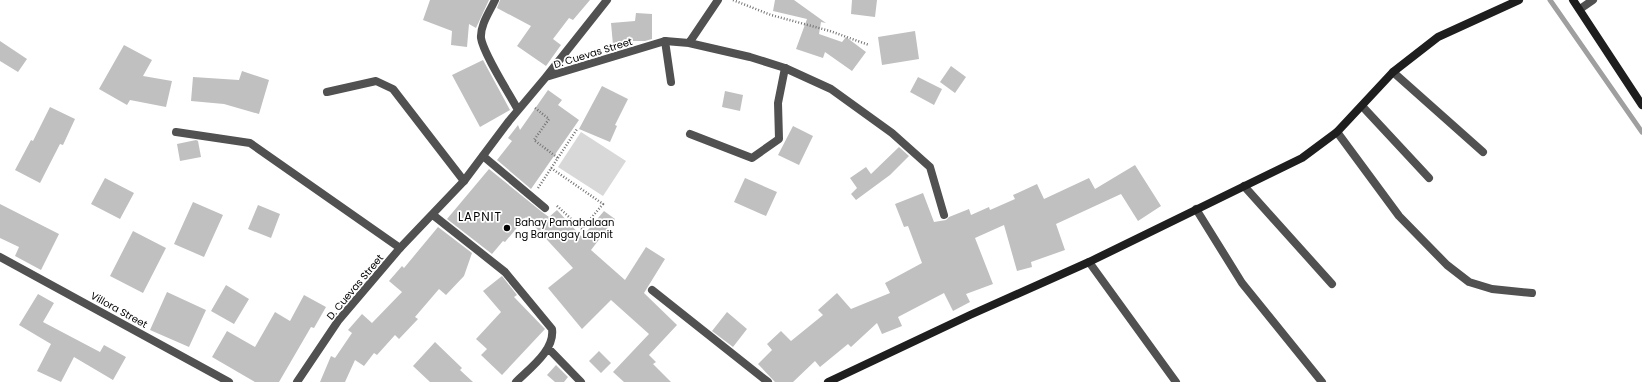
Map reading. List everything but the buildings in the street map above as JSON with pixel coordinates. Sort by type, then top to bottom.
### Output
[{"type":"street","points":[[495,0],[484,21],[481,38],[489,57],[518,110]]},
{"type":"street","points":[[546,77],[607,0]]},
{"type":"street","points":[[689,43],[718,0]]},
{"type":"street","points":[[828,382],[963,318],[1090,262],[1302,158],[1337,132],[1393,72],[1438,37],[1519,0]]},
{"type":"street","points":[[1573,0],[1642,105]]},
{"type":"street","points":[[1580,9],[1593,0]]},
{"type":"street","points":[[665,41],[671,82]]},
{"type":"street","name":"D. Cuevas Street","points":[[296,382],[338,321],[400,248],[464,181],[518,110],[546,77],[665,41],[689,43],[750,57],[785,68],[831,89],[898,138],[930,167],[944,215]]},
{"type":"street","points":[[690,134],[752,158],[779,139],[778,102],[785,68]]},
{"type":"street","points":[[1393,72],[1483,152]]},
{"type":"street","points":[[327,92],[376,81],[393,89],[464,181]]},
{"type":"street","points":[[1362,106],[1429,178]]},
{"type":"street","points":[[176,132],[250,144],[400,248]]},
{"type":"street","points":[[1337,132],[1399,216],[1447,265],[1469,282],[1492,289],[1532,293]]},
{"type":"street","points":[[483,156],[545,208]]},
{"type":"street","points":[[1244,186],[1332,284]]},
{"type":"street","points":[[1196,209],[1242,283],[1322,382]]},
{"type":"street","points":[[433,215],[505,272],[552,329],[553,337],[548,348],[516,382]]},
{"type":"street","name":"Villora Street","points":[[0,256],[229,382]]},
{"type":"street","points":[[1090,262],[1176,382]]},
{"type":"street","points":[[652,290],[768,382]]},
{"type":"street","points":[[548,348],[581,382]]},
{"type":"path","points":[[733,0],[771,15],[830,31],[869,45]]},
{"type":"path","points":[[526,101],[549,119],[534,140],[558,158]]},
{"type":"path","points":[[532,197],[577,129]]},
{"type":"path","points":[[545,208],[555,204],[582,229],[603,204],[552,168]]},
{"type":"shaded area","points":[[581,132],[626,161],[603,196],[558,167]]},
{"type":"waterway","points":[[1550,0],[1642,132]]},
{"type":"place","name":"Bahay Pamahalaan ng Barangay Lapnit","points":[[507,228]]},
{"type":"district","name":"LAPNIT","points":[[480,216]]}]
